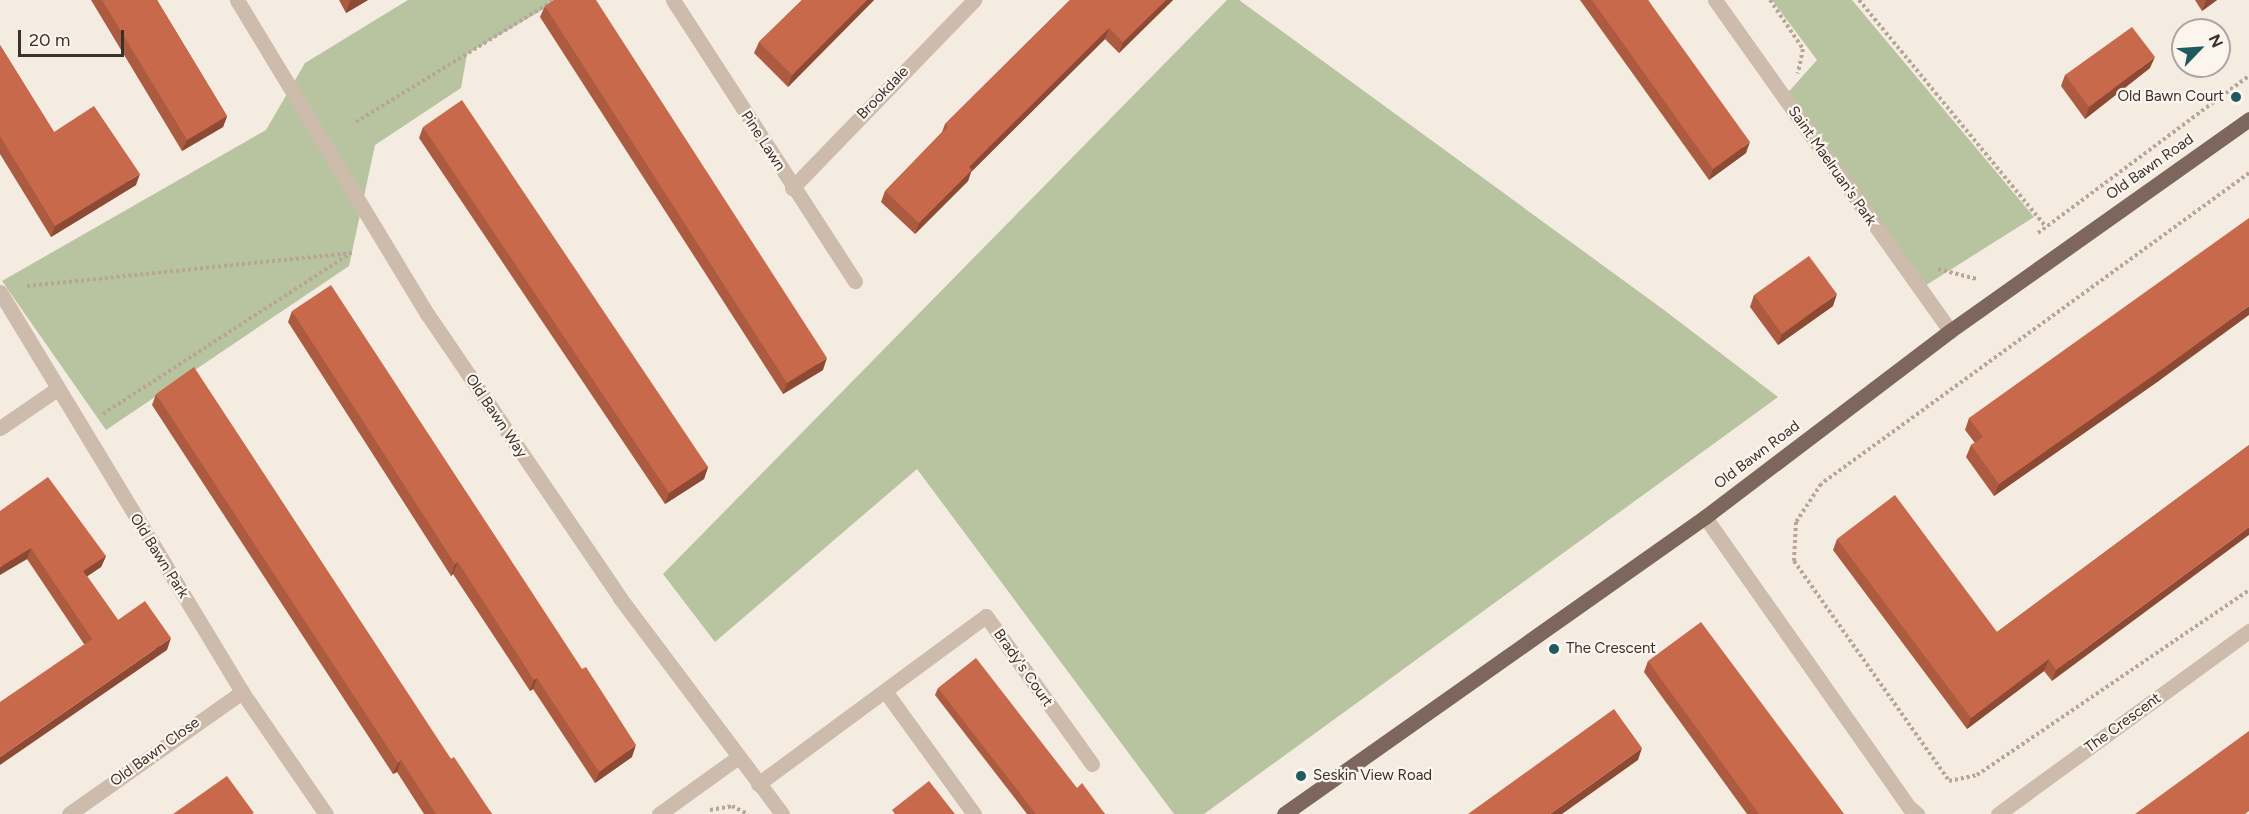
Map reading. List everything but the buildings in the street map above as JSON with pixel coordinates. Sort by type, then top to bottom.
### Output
[{"type":"main road","name":"Old Bawn Road","points":[[1284,814],[1705,517],[1950,331],[2249,119]]},
{"type":"street","name":"Old Bawn Way","points":[[237,0],[428,315],[620,598],[737,758],[782,814]]},
{"type":"street","name":"Pine Lawn","points":[[673,0],[792,188],[855,281]]},
{"type":"street","name":"Brookdale","points":[[792,188],[974,0]]},
{"type":"street","name":"Saint Maelruan's Park","points":[[1715,0],[1950,331]]},
{"type":"street","name":"Old Bawn Park","points":[[0,292],[242,692],[326,814]]},
{"type":"street","points":[[0,428],[57,389]]},
{"type":"street","points":[[1705,517],[1909,807],[1917,814]]},
{"type":"street","name":"Brady's Court","points":[[758,784],[986,616],[1092,764]]},
{"type":"street","name":"The Crescent","points":[[1998,814],[2249,631]]},
{"type":"street","points":[[885,691],[974,814]]},
{"type":"street","name":"Old Bawn Close","points":[[69,814],[242,692]]},
{"type":"street","points":[[659,814],[737,758]]},
{"type":"path","points":[[356,122],[554,0]]},
{"type":"path","points":[[1770,0],[1803,49],[1796,84]]},
{"type":"path","points":[[1859,0],[2046,227]]},
{"type":"path","points":[[2029,240],[2249,76]]},
{"type":"path","points":[[2249,173],[1821,484],[1796,522],[1794,561],[1949,781],[1977,775],[2249,590]]},
{"type":"path","points":[[22,287],[351,253],[102,415]]},
{"type":"path","points":[[1927,266],[1976,280],[1985,273]]},
{"type":"path","points":[[700,812],[732,806],[749,814]]},
{"type":"green space","points":[[408,0],[559,0],[467,54],[461,88],[375,145],[349,266],[106,430],[2,281],[266,130],[305,63]]},
{"type":"green space","points":[[1227,0],[1239,0],[1664,310],[1778,397],[1204,814],[1174,814],[917,469],[715,642],[663,574]]},
{"type":"green space","points":[[1772,0],[1852,0],[2034,217],[1920,289],[1784,97],[1817,60]]},
{"type":"place","name":"Old Bawn Court","points":[[2236,97]]},
{"type":"place","name":"The Crescent","points":[[1554,649]]},
{"type":"place","name":"Seskin View Road","points":[[1301,776]]}]
